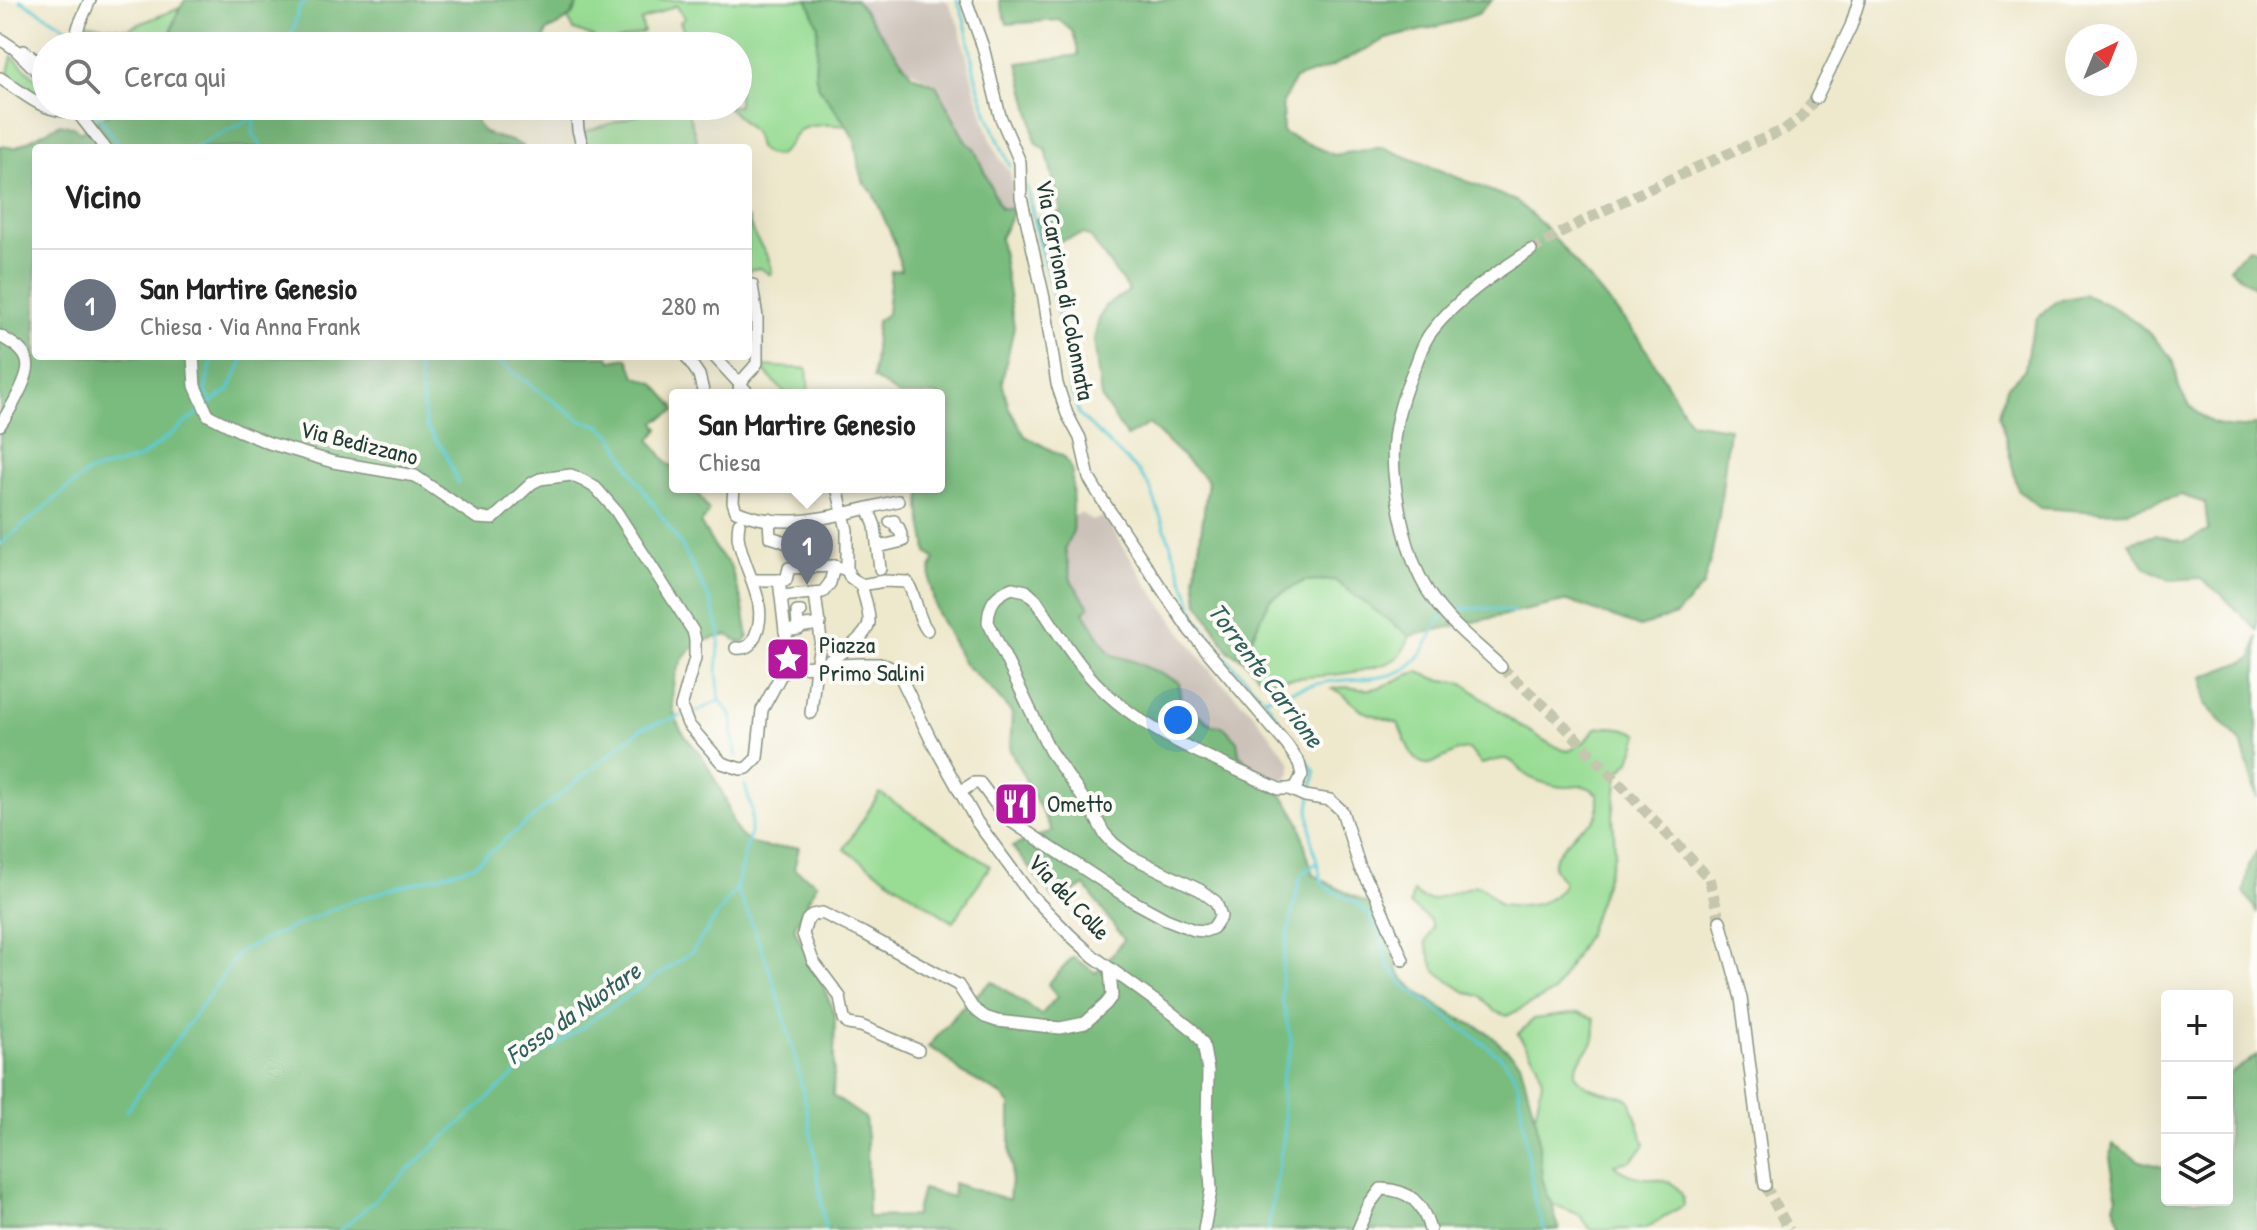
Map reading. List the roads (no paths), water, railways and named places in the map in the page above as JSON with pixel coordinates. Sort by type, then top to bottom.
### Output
[{"type":"street","points":[[77,32],[90,0]]},
{"type":"street","name":"Via Carriona di Colonnata","points":[[966,0],[983,47],[1000,116],[1020,162],[1021,197],[1044,298],[1057,384],[1067,414],[1080,438],[1089,478],[1190,631],[1299,763],[1302,775],[1296,787],[1289,789]]},
{"type":"street","points":[[1816,98],[1851,26],[1859,0]]},
{"type":"street","points":[[0,39],[32,66]]},
{"type":"street","points":[[15,49],[32,56]]},
{"type":"street","points":[[0,78],[32,99]]},
{"type":"street","points":[[83,120],[102,144]]},
{"type":"street","points":[[577,120],[582,144]]},
{"type":"street","points":[[1501,667],[1433,600],[1411,555],[1392,461],[1394,435],[1408,382],[1429,334],[1455,306],[1531,250]]},
{"type":"street","points":[[740,389],[757,363],[757,317],[752,285]]},
{"type":"street","points":[[0,336],[24,355],[28,368],[0,425]]},
{"type":"street","name":"Via Bedizzano","points":[[193,360],[195,386],[208,415],[269,443],[333,462],[415,476],[477,518],[493,519],[540,479],[571,475],[596,488],[616,511],[693,631],[692,673],[681,707],[688,724],[722,763],[747,768],[757,758],[762,710],[782,673],[788,670]]},
{"type":"street","points":[[689,360],[699,375],[702,389]]},
{"type":"street","points":[[717,360],[738,389]]},
{"type":"street","points":[[734,493],[734,509],[769,519],[799,520],[843,515],[898,501]]},
{"type":"street","points":[[769,519],[770,537],[784,541],[800,555],[781,596],[789,648],[788,670],[818,666],[851,645],[866,630],[869,615],[861,585],[850,577],[847,566],[847,530],[838,493]]},
{"type":"street","points":[[868,508],[875,526],[880,569]]},
{"type":"street","points":[[878,547],[903,541],[899,528],[894,521],[890,522]]},
{"type":"street","points":[[736,648],[750,646],[759,625],[752,580],[738,538],[739,523]]},
{"type":"street","points":[[781,596],[819,592],[830,583],[834,566]]},
{"type":"street","points":[[752,580],[847,566]]},
{"type":"street","points":[[861,585],[884,581],[907,582],[927,630]]},
{"type":"street","points":[[960,792],[974,783],[980,783],[1006,818],[1131,900],[1166,919],[1194,930],[1205,931],[1218,924],[1221,916],[1216,902],[1200,890],[1130,856],[1113,843],[1050,751],[988,622],[988,611],[994,598],[1012,588],[1026,591],[1036,600],[1093,680],[1134,717],[1155,731],[1279,789],[1330,800],[1342,811],[1360,868],[1376,896],[1403,960]]},
{"type":"street","points":[[811,713],[821,641],[819,592]]},
{"type":"street","points":[[798,627],[797,612],[801,612]]},
{"type":"street","points":[[785,631],[820,624]]},
{"type":"street","name":"Via del Colle","points":[[818,666],[882,664],[896,670],[977,822],[1030,894],[1070,935],[1110,969],[1193,1030],[1203,1043],[1208,1071],[1211,1190],[1204,1230]]},
{"type":"street","points":[[918,1050],[861,1026],[848,1024],[844,1019],[840,997],[813,961],[803,934],[812,915],[822,913],[958,985],[973,1008],[997,1021],[1060,1028],[1085,1023],[1112,996],[1110,969]]},
{"type":"street","points":[[1720,921],[1741,998],[1765,1185]]},
{"type":"street","points":[[1358,1230],[1369,1205],[1381,1189],[1401,1191],[1417,1202],[1425,1213],[1430,1230]]},
{"type":"waterway","points":[[20,0],[71,32]]},
{"type":"waterway","name":"Fosso da Nuotare","points":[[293,32],[299,7],[307,0]]},
{"type":"waterway","name":"Torrente Carrione","points":[[957,0],[981,95],[1010,166]]},
{"type":"waterway","points":[[101,120],[119,144]]},
{"type":"waterway","points":[[202,144],[248,120]]},
{"type":"waterway","name":"Fosso da Nuotare","points":[[254,120],[253,133],[260,144]]},
{"type":"waterway","name":"Torrente Carrione","points":[[1027,187],[1058,315],[1070,388],[1079,415],[1139,472],[1150,487],[1197,618],[1224,656],[1264,698],[1315,772],[1309,808],[1312,842],[1322,882],[1355,902],[1369,915],[1379,932],[1388,965],[1403,984],[1500,1056],[1511,1069],[1518,1084],[1534,1199],[1544,1230]]},
{"type":"waterway","points":[[211,401],[205,391],[212,360]]},
{"type":"waterway","points":[[207,406],[229,390],[243,360]]},
{"type":"waterway","points":[[417,360],[426,426],[445,452],[458,483]]},
{"type":"waterway","name":"Fosso da Nuotare","points":[[494,360],[582,421],[599,425],[613,436],[636,479],[682,546],[711,602],[720,634],[717,672],[720,700],[731,715],[737,756]]},
{"type":"waterway","points":[[0,544],[87,473],[140,458],[201,411]]},
{"type":"waterway","points":[[1447,611],[1486,608],[1514,612]]},
{"type":"waterway","points":[[1265,698],[1326,682],[1382,677],[1402,670],[1421,655],[1442,617]]},
{"type":"waterway","points":[[687,714],[720,700]]},
{"type":"waterway","points":[[126,1111],[241,950],[351,901],[473,866],[642,728],[681,716]]},
{"type":"waterway","name":"Fosso da Nuotare","points":[[341,1230],[521,1069],[692,952],[736,888],[751,828],[752,810],[745,785]]},
{"type":"waterway","points":[[1268,1230],[1284,1134],[1281,1079],[1291,1041],[1282,998],[1282,969],[1299,883],[1302,874],[1316,863]]},
{"type":"waterway","points":[[736,888],[770,970],[795,1055],[813,1142],[825,1230]]},
{"type":"tunnel","points":[[1531,250],[1624,201],[1784,130],[1801,117],[1816,98]]},
{"type":"tunnel","points":[[1501,667],[1552,713],[1709,878],[1720,921]]},
{"type":"tunnel","points":[[1765,1185],[1789,1230]]},
{"type":"place","name":"San Martire Genesio","points":[[807,585]]},
{"type":"place","name":"Piazza Primo Salini","points":[[788,659]]},
{"type":"place","name":"Ometto","points":[[1016,804]]}]
